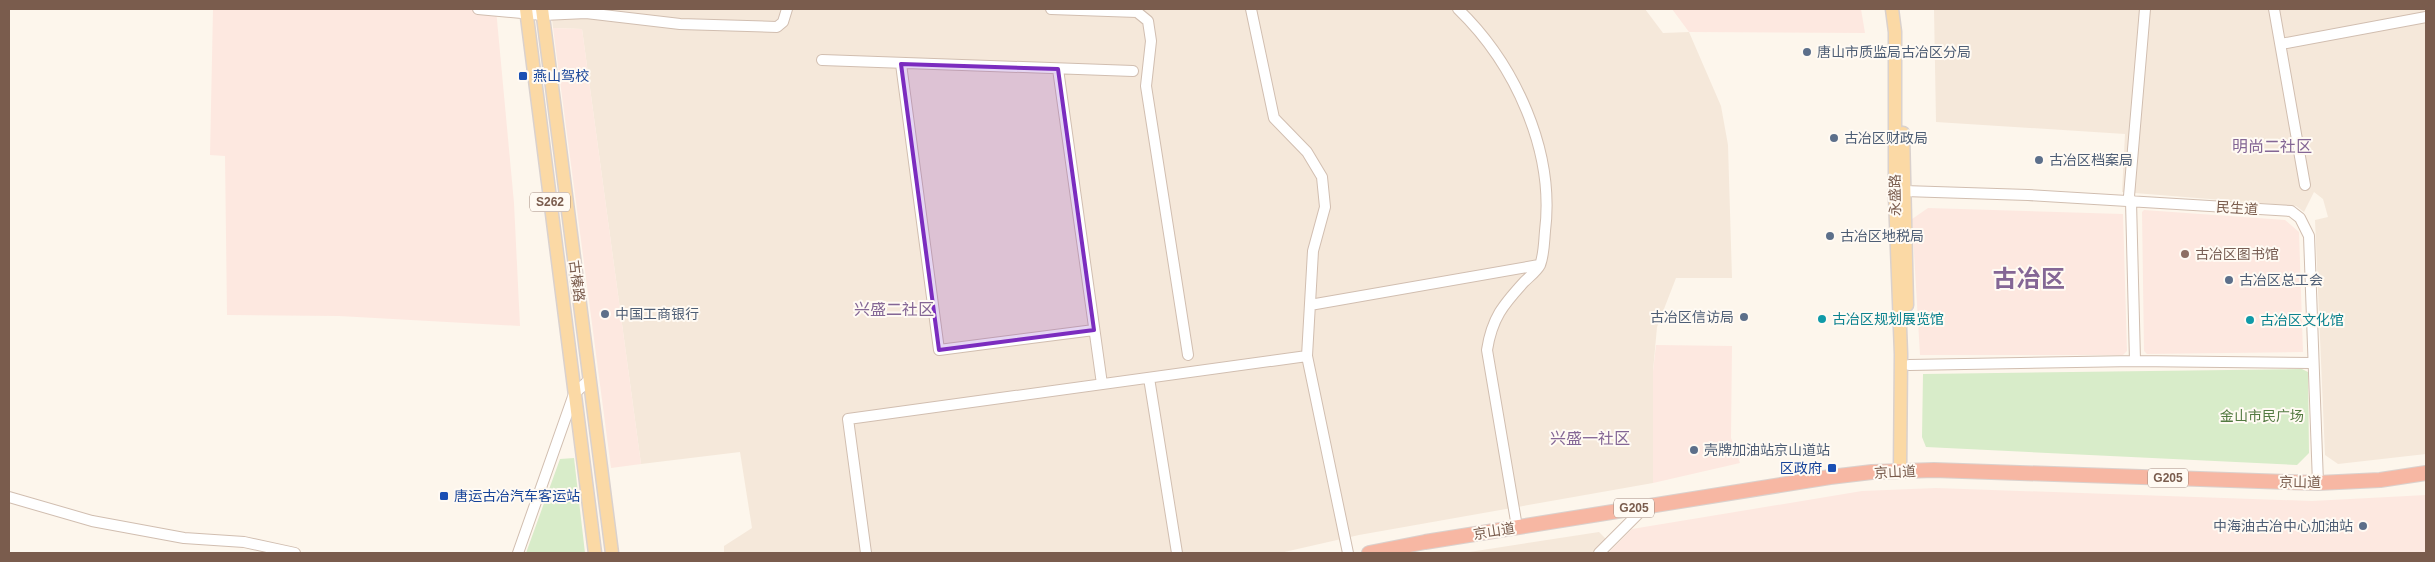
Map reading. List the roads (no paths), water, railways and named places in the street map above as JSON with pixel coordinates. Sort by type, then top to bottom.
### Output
[{"type":"highway","name":"京山道","points":[[1369,553],[1392,551],[1517,527],[1830,477],[1904,471],[2318,483],[2380,480],[2426,473]]},
{"type":"main road","name":"永盛路","points":[[1892,9],[1895,32],[1895,196],[1904,471]]},
{"type":"main road","name":"永盛路","points":[[1900,9],[1909,365],[1904,471]]},
{"type":"main road","name":"古榛路","points":[[526,11],[595,553]]},
{"type":"main road","name":"古榛路","points":[[542,12],[612,553]]},
{"type":"street","points":[[478,9],[586,13],[680,24],[777,27],[784,22],[787,9]]},
{"type":"street","points":[[1051,9],[1138,12],[1148,21],[1151,41],[1146,86],[1188,355]]},
{"type":"street","points":[[1251,9],[1274,118],[1307,152],[1322,177],[1325,207],[1313,251],[1307,356],[1348,553]]},
{"type":"street","points":[[1458,9],[1497,54],[1520,95],[1536,140],[1546,188],[1547,217],[1539,266],[1500,309],[1490,330],[1487,350],[1517,527]]},
{"type":"street","points":[[2135,361],[2131,201],[2129,196],[2145,9]]},
{"type":"street","points":[[2274,9],[2305,185]]},
{"type":"street","points":[[2280,44],[2426,17]]},
{"type":"street","points":[[822,60],[1133,71]]},
{"type":"street","points":[[901,64],[939,350],[1094,330]]},
{"type":"street","points":[[1058,69],[1102,384]]},
{"type":"street","name":"民生道","points":[[1904,191],[2131,201],[2291,211],[2300,218],[2309,236],[2312,363],[2318,483]]},
{"type":"street","points":[[1310,305],[1539,266]]},
{"type":"street","points":[[866,553],[848,419],[1307,356]]},
{"type":"street","points":[[1909,365],[2135,361],[2312,363]]},
{"type":"street","points":[[1149,378],[1177,553]]},
{"type":"street","points":[[518,553],[574,394],[589,380]]},
{"type":"street","points":[[9,497],[92,521],[184,538],[244,542],[294,553]]},
{"type":"street","points":[[1599,553],[1646,506]]},
{"type":"place","name":"唐山市质监局古冶区分局","points":[[1807,52]]},
{"type":"place","name":"燕山驾校","points":[[523,76]]},
{"type":"place","name":"古冶区财政局","points":[[1834,138]]},
{"type":"place","name":"古冶区档案局","points":[[2039,160]]},
{"type":"place","name":"古冶区地税局","points":[[1830,236]]},
{"type":"place","name":"古冶区图书馆","points":[[2185,254]]},
{"type":"place","name":"古冶区总工会","points":[[2229,280]]},
{"type":"place","name":"中国工商银行","points":[[605,314]]},
{"type":"place","name":"古冶区信访局","points":[[1744,317]]},
{"type":"place","name":"古冶区规划展览馆","points":[[1822,319]]},
{"type":"place","name":"古冶区文化馆","points":[[2250,320]]},
{"type":"place","name":"壳牌加油站京山道站","points":[[1694,450]]},
{"type":"place","name":"区政府","points":[[1832,468]]},
{"type":"place","name":"唐运古冶汽车客运站","points":[[444,496]]},
{"type":"place","name":"中海油古冶中心加油站","points":[[2363,526]]},
{"type":"district","name":"明尚二社区","points":[[2272,146]]},
{"type":"district","name":"古冶区","points":[[2029,279]]},
{"type":"district","name":"兴盛二社区","points":[[894,309]]},
{"type":"district","name":"兴盛一社区","points":[[1590,438]]},
{"type":"park label","name":"金山市民广场","points":[[2262,416]]}]
